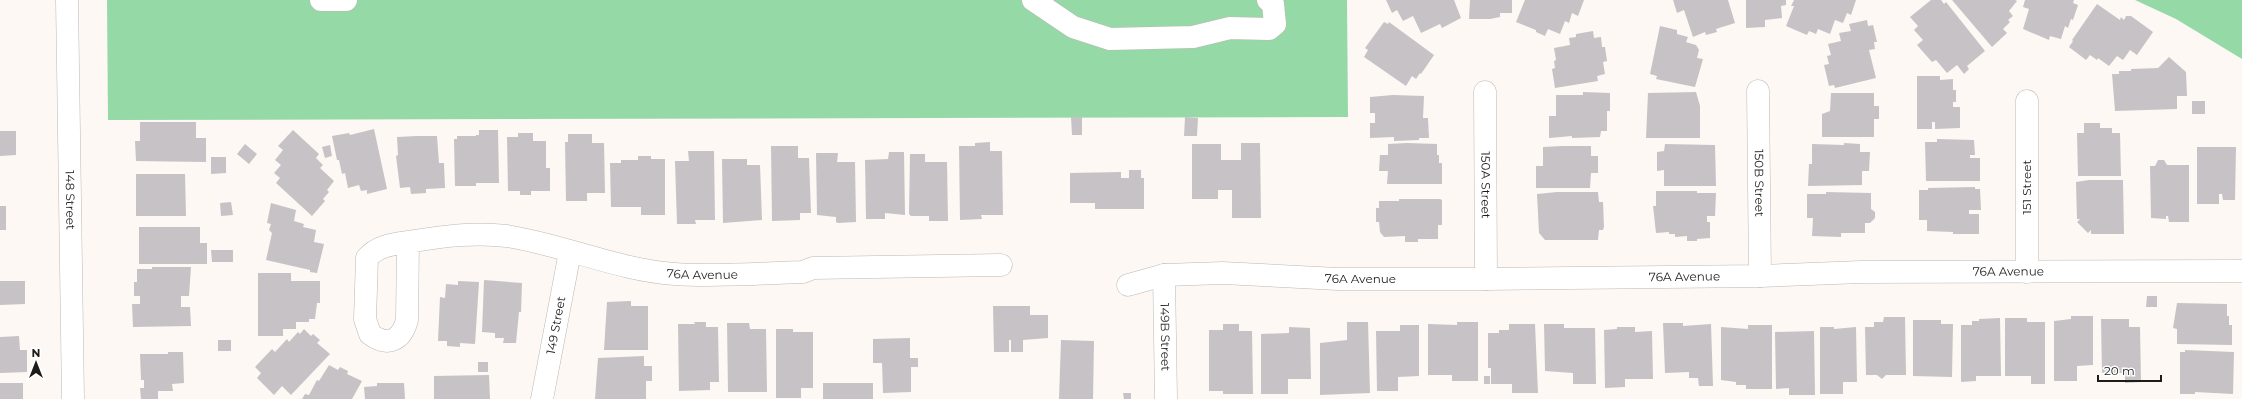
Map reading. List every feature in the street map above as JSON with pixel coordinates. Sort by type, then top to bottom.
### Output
[{"type":"street","name":"148 Street","points":[[67,0],[73,399]]},
{"type":"street","points":[[321,0],[346,0]]},
{"type":"street","points":[[1033,0],[1073,27],[1110,39],[1193,37],[1230,28],[1269,29],[1275,24],[1273,4],[1268,0]]},
{"type":"street","name":"150B Street","points":[[1758,91],[1760,276]]},
{"type":"street","name":"150A Street","points":[[1485,92],[1486,279]]},
{"type":"street","name":"151 Street","points":[[2027,101],[2027,272]]},
{"type":"street","name":"76A Avenue","points":[[408,242],[460,234],[484,234],[528,240],[570,252],[675,274],[802,272],[813,268],[1000,265]]},
{"type":"street","name":"149 Street","points":[[542,399],[570,252]]},
{"type":"street","name":"76A Avenue","points":[[1128,285],[1164,276],[1223,273],[1338,279],[1486,279],[1760,276],[1861,272],[2242,271]]},
{"type":"street","name":"149B Street","points":[[1164,276],[1166,399]]},
{"type":"green space","points":[[107,0],[1347,0],[1348,117],[108,120]]},
{"type":"green space","points":[[2135,0],[2242,0],[2242,59],[2176,19]]},
{"type":"building","points":[[1386,0],[1454,0],[1461,18],[1442,28],[1440,24],[1421,33],[1413,16],[1403,21],[1397,10],[1392,13]]},
{"type":"building","points":[[1470,0],[1512,0],[1512,13],[1500,13],[1500,17],[1490,19],[1469,19]]},
{"type":"building","points":[[1525,0],[1584,0],[1578,16],[1572,13],[1569,23],[1565,21],[1560,34],[1548,29],[1545,36],[1536,32],[1536,30],[1516,22]]},
{"type":"building","points":[[1673,0],[1728,0],[1735,23],[1716,29],[1717,32],[1706,35],[1705,32],[1693,37],[1684,10],[1677,13]]},
{"type":"building","points":[[1746,0],[1786,0],[1786,5],[1781,6],[1782,18],[1765,20],[1765,27],[1746,28]]},
{"type":"building","points":[[1794,0],[1856,0],[1851,15],[1847,13],[1843,23],[1835,20],[1830,34],[1818,29],[1816,34],[1809,31],[1807,35],[1786,26],[1794,6],[1791,6]]},
{"type":"building","points":[[1931,0],[1941,0],[1944,4],[1946,2],[1985,51],[1967,66],[1969,69],[1964,74],[1957,65],[1947,73],[1936,60],[1932,62],[1917,45],[1923,40],[1914,30],[1918,26],[1910,17]]},
{"type":"building","points":[[1952,0],[2017,1],[2009,11],[2013,16],[2008,20],[2010,22],[2003,29],[2007,33],[1992,47]]},
{"type":"building","points":[[2025,0],[2074,0],[2073,3],[2078,5],[2073,20],[2071,19],[2068,28],[2065,26],[2061,39],[2050,36],[2049,40],[2023,29],[2029,9],[2023,7]]},
{"type":"building","points":[[2097,4],[2120,20],[2121,17],[2124,20],[2126,16],[2131,16],[2153,32],[2137,55],[2130,50],[2123,60],[2117,56],[2109,66],[2098,58],[2097,60],[2090,55],[2086,60],[2069,47],[2073,41],[2072,40]]},
{"type":"building","points":[[1867,20],[1868,26],[1873,25],[1877,42],[1874,42],[1875,49],[1869,50],[1876,78],[1835,88],[1834,85],[1829,86],[1824,65],[1829,64],[1827,56],[1831,55],[1828,44],[1841,41],[1839,33],[1851,31],[1849,24]]},
{"type":"building","points":[[1384,22],[1388,24],[1389,22],[1434,55],[1421,74],[1420,73],[1416,79],[1412,76],[1406,86],[1364,57],[1368,50],[1365,48]]},
{"type":"building","points":[[1660,26],[1677,30],[1677,34],[1688,37],[1686,42],[1696,45],[1699,50],[1697,58],[1703,59],[1695,87],[1656,79],[1657,76],[1650,74]]},
{"type":"building","points":[[1593,31],[1594,38],[1601,37],[1602,47],[1605,47],[1607,61],[1603,62],[1605,74],[1597,76],[1598,81],[1555,88],[1552,69],[1555,68],[1554,61],[1556,60],[1554,48],[1570,45],[1569,38],[1576,37],[1576,34]]},
{"type":"building","points":[[2169,57],[2186,72],[2187,96],[2177,96],[2177,109],[2115,111],[2112,74],[2119,74],[2119,71],[2131,71],[2131,69],[2158,68]]},
{"type":"building","points":[[1917,76],[1940,76],[1940,80],[1953,79],[1953,90],[1956,90],[1956,102],[1953,102],[1953,107],[1960,107],[1960,128],[1935,129],[1935,122],[1932,122],[1932,129],[1917,129]]},
{"type":"building","points":[[1583,92],[1610,93],[1610,111],[1607,111],[1607,131],[1601,131],[1600,137],[1572,138],[1572,136],[1549,138],[1549,116],[1556,116],[1556,95],[1583,95]]},
{"type":"building","points":[[1696,92],[1700,106],[1700,138],[1646,138],[1648,93]]},
{"type":"building","points":[[1831,93],[1874,93],[1874,106],[1879,106],[1879,119],[1874,119],[1874,137],[1822,137],[1822,114],[1830,111]]},
{"type":"building","points":[[1393,95],[1424,96],[1423,118],[1428,118],[1429,138],[1394,141],[1394,137],[1370,138],[1370,123],[1375,123],[1375,113],[1370,113],[1370,97]]},
{"type":"building","points":[[2192,101],[2205,101],[2205,114],[2192,114]]},
{"type":"building","points":[[1071,117],[1082,117],[1082,135],[1072,135]]},
{"type":"building","points":[[1185,117],[1198,118],[1197,136],[1184,136]]},
{"type":"building","points":[[140,122],[196,122],[196,138],[206,138],[206,162],[136,161],[135,141],[140,141]]},
{"type":"building","points":[[2084,123],[2100,123],[2100,128],[2112,128],[2112,133],[2120,133],[2121,176],[2078,176],[2077,133],[2084,133]]},
{"type":"building","points":[[374,129],[387,189],[367,194],[367,190],[361,191],[359,185],[348,188],[345,173],[342,174],[339,160],[337,160],[332,136],[349,133],[350,135]]},
{"type":"building","points":[[293,130],[319,154],[316,158],[323,165],[320,168],[334,181],[327,190],[329,192],[323,199],[325,201],[312,216],[276,183],[280,178],[274,173],[281,165],[275,160],[283,150],[278,146]]},
{"type":"building","points":[[479,130],[498,130],[499,183],[476,183],[476,186],[455,186],[454,139],[457,139],[457,136],[479,135]]},
{"type":"building","points":[[0,131],[16,131],[16,155],[0,156]]},
{"type":"building","points":[[518,133],[533,133],[533,141],[546,141],[546,168],[550,168],[550,191],[531,191],[531,195],[520,195],[520,191],[508,191],[507,137],[518,137]]},
{"type":"building","points":[[568,134],[592,134],[592,143],[604,143],[605,193],[587,193],[587,201],[566,201],[565,142],[568,142]]},
{"type":"building","points":[[437,136],[439,163],[444,163],[445,188],[426,189],[426,193],[411,194],[410,187],[400,188],[396,156],[398,155],[397,137]]},
{"type":"building","points":[[1937,139],[1974,140],[1975,155],[1970,155],[1970,158],[1980,158],[1980,181],[1926,181],[1925,142],[1937,142]]},
{"type":"building","points":[[990,142],[990,151],[1002,151],[1003,215],[981,215],[982,219],[960,220],[959,146],[975,146],[975,143]]},
{"type":"building","points":[[1241,143],[1260,143],[1261,218],[1232,218],[1232,190],[1218,190],[1218,199],[1192,199],[1192,144],[1221,144],[1221,160],[1241,160]]},
{"type":"building","points":[[1844,143],[1860,144],[1860,152],[1870,152],[1869,171],[1862,171],[1862,185],[1808,186],[1809,164],[1812,164],[1812,144],[1844,145]]},
{"type":"building","points":[[245,144],[257,154],[249,164],[237,154]]},
{"type":"building","points":[[1388,144],[1437,144],[1439,163],[1442,163],[1442,184],[1387,184],[1388,171],[1379,171],[1380,155],[1388,155]]},
{"type":"building","points":[[1665,144],[1715,145],[1716,186],[1664,186],[1664,170],[1657,171],[1657,152],[1664,151]]},
{"type":"building","points":[[330,145],[332,156],[325,158],[322,147]]},
{"type":"building","points":[[771,146],[798,146],[798,158],[809,158],[811,213],[800,213],[800,220],[772,221]]},
{"type":"building","points":[[1591,146],[1591,156],[1598,156],[1598,173],[1591,173],[1590,188],[1536,188],[1536,166],[1543,166],[1543,147]]},
{"type":"building","points":[[2197,147],[2236,147],[2235,200],[2223,200],[2222,194],[2219,194],[2219,204],[2197,204]]},
{"type":"building","points":[[688,151],[714,151],[715,220],[695,220],[696,224],[677,224],[675,161],[689,161]]},
{"type":"building","points":[[889,152],[904,152],[905,215],[885,213],[885,219],[866,219],[865,160],[888,159]]},
{"type":"building","points":[[816,153],[838,153],[837,162],[855,162],[856,222],[838,223],[836,222],[836,217],[817,215]]},
{"type":"building","points":[[910,154],[925,154],[925,162],[947,162],[948,221],[929,221],[929,216],[911,216],[909,214]]},
{"type":"building","points":[[638,156],[651,156],[651,159],[665,159],[665,215],[641,215],[641,207],[611,207],[610,163],[621,163],[621,160],[638,160]]},
{"type":"building","points":[[211,157],[226,157],[226,173],[211,174]]},
{"type":"building","points":[[722,159],[747,159],[747,165],[760,165],[762,220],[723,223]]},
{"type":"building","points":[[2158,160],[2164,160],[2167,165],[2189,165],[2189,222],[2169,222],[2168,216],[2166,216],[2166,219],[2151,218],[2150,166],[2155,166]]},
{"type":"building","points":[[1129,170],[1141,170],[1141,178],[1144,178],[1144,209],[1095,209],[1095,203],[1070,203],[1070,173],[1121,172],[1121,178],[1129,178]]},
{"type":"building","points":[[136,174],[185,174],[186,216],[136,216]]},
{"type":"building","points":[[2089,180],[2123,180],[2124,234],[2091,234],[2091,230],[2088,233],[2077,222],[2080,219],[2077,219],[2076,182]]},
{"type":"building","points":[[1975,187],[1975,189],[1980,189],[1981,210],[1969,210],[1969,214],[1979,214],[1979,234],[1953,234],[1953,232],[1927,231],[1927,220],[1919,220],[1919,190],[1928,190],[1928,188]]},
{"type":"building","points":[[1656,191],[1697,191],[1697,193],[1716,193],[1715,216],[1707,216],[1707,222],[1710,222],[1710,238],[1697,239],[1697,241],[1687,241],[1687,236],[1675,237],[1675,234],[1669,234],[1669,232],[1656,233],[1653,206],[1656,206]]},
{"type":"building","points":[[1557,192],[1598,192],[1599,202],[1603,202],[1604,227],[1603,230],[1599,230],[1598,240],[1545,240],[1539,233],[1537,194]]},
{"type":"building","points":[[1826,192],[1871,193],[1871,209],[1875,212],[1875,218],[1870,223],[1865,223],[1865,233],[1841,233],[1841,237],[1812,236],[1813,218],[1807,218],[1807,194],[1826,194]]},
{"type":"building","points":[[1399,199],[1442,200],[1442,225],[1438,225],[1438,239],[1418,239],[1418,242],[1405,242],[1405,236],[1384,237],[1380,232],[1379,222],[1376,222],[1376,208],[1379,208],[1379,201],[1399,201]]},
{"type":"building","points":[[231,202],[233,215],[221,216],[220,203]]},
{"type":"building","points":[[271,203],[296,210],[294,221],[304,224],[303,227],[316,230],[314,242],[324,244],[317,273],[266,260],[272,233],[269,230],[271,224],[267,223]]},
{"type":"building","points":[[0,206],[6,206],[6,230],[0,230]]},
{"type":"building","points":[[139,227],[200,227],[200,243],[207,243],[207,264],[139,264]]},
{"type":"building","points":[[211,250],[233,250],[233,262],[212,262]]},
{"type":"building","points":[[152,267],[191,267],[189,296],[181,296],[181,307],[190,307],[191,326],[133,327],[132,304],[140,304],[140,296],[134,296],[134,282],[137,282],[137,269],[152,269]]},
{"type":"building","points":[[258,273],[291,273],[291,281],[320,281],[320,303],[317,303],[315,319],[309,319],[309,322],[296,322],[296,329],[283,329],[283,336],[258,336]]},
{"type":"building","points":[[484,280],[522,283],[521,312],[519,312],[516,343],[503,343],[504,338],[495,338],[495,333],[482,332]]},
{"type":"building","points":[[0,281],[25,281],[25,304],[0,305]]},
{"type":"building","points":[[458,281],[479,282],[475,344],[460,343],[460,347],[447,346],[447,341],[438,341],[440,297],[445,298],[446,284],[458,285]]},
{"type":"building","points":[[2147,296],[2157,296],[2157,307],[2146,307]]},
{"type":"building","points":[[631,301],[631,306],[648,306],[648,350],[604,350],[607,302]]},
{"type":"building","points":[[2177,303],[2227,304],[2229,325],[2232,325],[2232,345],[2177,344],[2177,329],[2173,328]]},
{"type":"building","points":[[993,306],[1030,306],[1030,315],[1048,315],[1048,338],[1023,340],[1023,352],[1011,352],[1011,340],[1009,340],[1009,352],[994,352]]},
{"type":"building","points":[[2071,316],[2093,316],[2093,365],[2077,366],[2077,381],[2054,381],[2054,321],[2071,319]]},
{"type":"building","points":[[1884,317],[1905,317],[1906,375],[1886,375],[1882,379],[1877,375],[1866,375],[1865,327],[1874,327],[1874,322],[1883,322]]},
{"type":"building","points":[[2000,318],[2001,376],[1976,376],[1976,381],[1961,382],[1961,325],[1972,325],[1972,321],[1979,321],[1979,319]]},
{"type":"building","points":[[2005,318],[2027,318],[2027,322],[2045,322],[2045,384],[2031,384],[2031,376],[2005,376]]},
{"type":"building","points":[[2101,319],[2129,319],[2129,327],[2140,327],[2141,382],[2125,383],[2125,373],[2102,373]]},
{"type":"building","points":[[1913,320],[1941,320],[1941,324],[1953,324],[1952,377],[1913,376]]},
{"type":"building","points":[[694,322],[706,322],[706,327],[718,327],[719,382],[710,382],[710,390],[679,391],[678,324],[695,324]]},
{"type":"building","points":[[1347,322],[1368,322],[1370,393],[1320,395],[1320,343],[1347,340]]},
{"type":"building","points":[[1457,322],[1478,322],[1478,381],[1452,381],[1452,375],[1428,375],[1428,324],[1457,325]]},
{"type":"building","points":[[727,323],[749,323],[750,329],[766,329],[767,392],[728,392]]},
{"type":"building","points":[[1663,323],[1683,323],[1683,326],[1711,324],[1713,386],[1699,386],[1698,378],[1689,378],[1689,372],[1665,373]]},
{"type":"building","points":[[1223,324],[1239,324],[1239,331],[1252,331],[1253,394],[1223,394],[1223,391],[1209,391],[1209,330],[1223,330]]},
{"type":"building","points":[[1509,324],[1535,324],[1538,393],[1512,393],[1512,384],[1491,384],[1491,368],[1488,368],[1488,333],[1499,333],[1499,330],[1509,330]]},
{"type":"building","points":[[1544,324],[1564,324],[1564,328],[1595,328],[1596,384],[1573,384],[1573,373],[1545,371]]},
{"type":"building","points":[[1400,325],[1419,325],[1419,376],[1398,377],[1398,391],[1377,391],[1376,331],[1400,331]]},
{"type":"building","points":[[1748,325],[1772,325],[1772,389],[1746,389],[1746,385],[1736,385],[1736,382],[1721,380],[1721,327],[1748,329]]},
{"type":"building","points":[[1289,327],[1310,328],[1311,379],[1288,379],[1288,394],[1261,394],[1261,334],[1289,333]]},
{"type":"building","points":[[1617,327],[1635,327],[1635,332],[1652,331],[1653,379],[1625,379],[1625,387],[1605,388],[1604,330],[1617,329]]},
{"type":"building","points":[[1820,327],[1834,327],[1834,329],[1856,327],[1857,382],[1843,382],[1843,394],[1820,394]]},
{"type":"building","points":[[304,329],[311,336],[313,334],[320,340],[317,343],[330,354],[291,395],[282,386],[274,395],[257,378],[261,373],[255,367],[272,349],[275,352],[287,339],[289,342],[298,332],[300,334]]},
{"type":"building","points":[[776,329],[793,329],[793,332],[813,332],[813,388],[801,388],[801,398],[776,398]]},
{"type":"building","points":[[1814,331],[1815,395],[1789,395],[1789,388],[1776,389],[1775,332]]},
{"type":"building","points":[[19,336],[20,350],[27,350],[27,372],[0,373],[0,337]]},
{"type":"building","points":[[910,338],[910,358],[918,358],[918,367],[911,367],[911,392],[883,393],[882,363],[873,363],[873,339]]},
{"type":"building","points":[[218,340],[231,340],[231,351],[218,351]]},
{"type":"building","points":[[1061,340],[1094,341],[1093,399],[1059,399]]},
{"type":"building","points":[[2185,350],[2234,352],[2233,394],[2195,392],[2195,394],[2180,394],[2180,352],[2185,352]]},
{"type":"building","points":[[168,352],[183,352],[184,383],[172,384],[173,391],[158,391],[158,399],[141,399],[140,388],[144,388],[144,380],[141,380],[140,354],[168,354]]},
{"type":"building","points":[[644,356],[644,366],[652,366],[652,381],[646,381],[646,399],[595,399],[598,358]]},
{"type":"building","points":[[478,362],[488,362],[488,372],[478,372]]},
{"type":"building","points":[[329,365],[338,370],[340,367],[348,371],[347,374],[362,381],[352,399],[302,399],[305,394],[309,395],[317,380],[319,381]]},
{"type":"building","points":[[489,375],[490,399],[434,399],[434,376]]},
{"type":"building","points":[[1484,376],[1490,376],[1490,384],[1484,384]]},
{"type":"building","points":[[0,383],[23,383],[23,399],[0,399]]},
{"type":"building","points":[[377,383],[404,383],[405,399],[365,399],[364,387],[377,386]]},
{"type":"building","points":[[823,383],[873,383],[873,399],[823,399]]},
{"type":"building","points":[[1123,393],[1131,393],[1131,399],[1124,399]]}]
